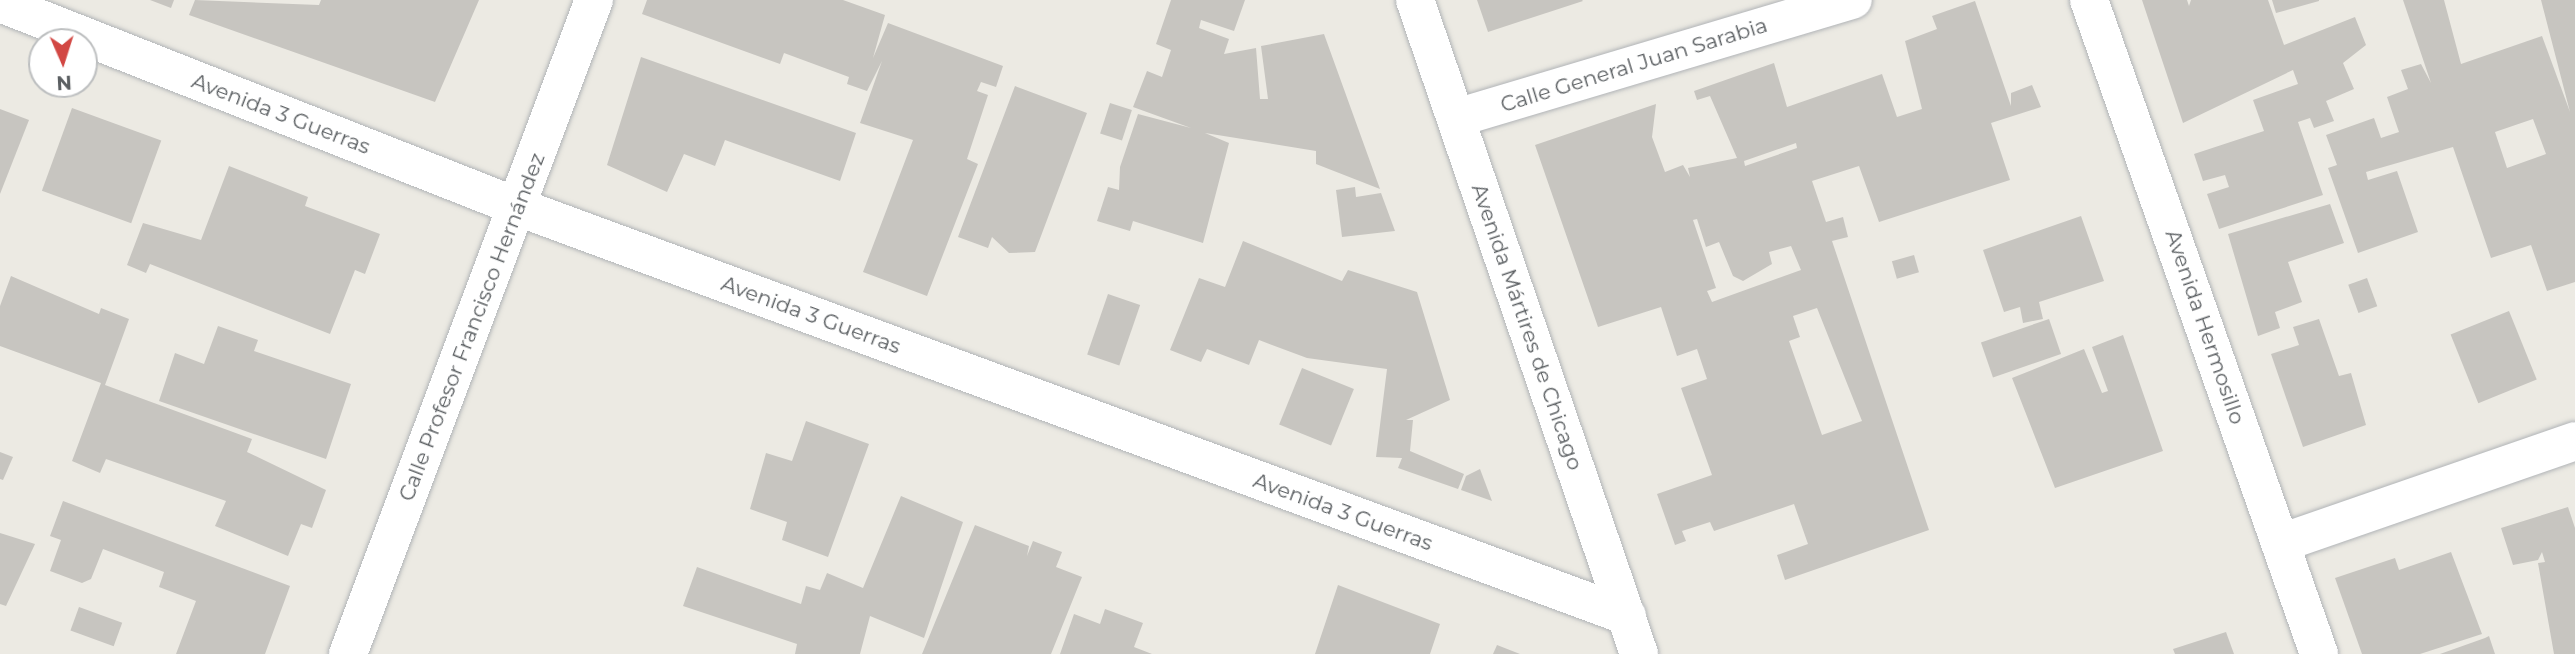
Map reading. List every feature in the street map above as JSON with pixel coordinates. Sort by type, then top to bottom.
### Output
[{"type":"street","name":"Calle Profesor Francisco Hernández","points":[[348,654],[594,0]]},
{"type":"street","name":"Avenida Mártires de Chicago","points":[[1415,0],[1639,654]]},
{"type":"street","name":"Calle General Juan Sarabia","points":[[1456,118],[1853,0]]},
{"type":"street","name":"Avenida Hermosillo","points":[[2089,0],[2319,654]]},
{"type":"street","name":"Avenida 3 Guerras","points":[[0,3],[518,207],[1627,617]]},
{"type":"street","points":[[2281,543],[2575,440]]},
{"type":"building","points":[[150,0],[174,0],[171,8]]},
{"type":"building","points":[[195,0],[319,5],[321,0],[479,0],[435,102],[189,15]]},
{"type":"building","points":[[647,0],[843,0],[885,15],[873,58],[888,23],[1003,66],[996,87],[981,82],[977,91],[988,95],[967,159],[978,164],[927,296],[863,272],[913,140],[860,123],[882,61],[867,91],[847,84],[849,77],[784,53],[780,64],[642,14]]},
{"type":"building","points":[[1171,0],[1245,0],[1234,31],[1201,20],[1199,28],[1229,39],[1224,54],[1256,48],[1260,99],[1268,99],[1261,46],[1324,34],[1380,189],[1316,164],[1316,151],[1205,133],[1229,143],[1203,243],[1133,221],[1130,231],[1097,221],[1108,187],[1119,190],[1120,167],[1138,114],[1191,128],[1133,107],[1147,71],[1162,77],[1171,50],[1156,44]]},
{"type":"building","points":[[1477,0],[1582,0],[1583,1],[1488,32]]},
{"type":"building","points":[[2142,0],[2187,0],[2189,6],[2191,0],[2268,0],[2284,45],[2355,17],[2366,45],[2343,63],[2354,89],[2326,101],[2334,121],[2314,128],[2310,118],[2298,122],[2323,195],[2219,229],[2207,194],[2229,187],[2225,175],[2203,181],[2194,154],[2264,131],[2253,100],[2298,84],[2293,70],[2183,123]]},
{"type":"building","points":[[2272,0],[2319,0],[2319,1],[2276,13]]},
{"type":"building","points":[[2403,0],[2444,0],[2461,64],[2542,36],[2570,112],[2541,0],[2575,0],[2575,282],[2547,291],[2531,245],[2491,258],[2453,147],[2366,172],[2368,180],[2397,171],[2418,232],[2358,253],[2328,168],[2337,165],[2326,135],[2374,118],[2381,138],[2399,132],[2387,97],[2408,89],[2401,70],[2421,64],[2431,83]],"holes":[[[2533,119],[2546,154],[2507,168],[2495,132]]]},
{"type":"building","points":[[1975,1],[2011,106],[2011,93],[2032,85],[2041,107],[1991,123],[2010,180],[1879,222],[1859,166],[1812,181],[1826,222],[1843,217],[1848,237],[1832,241],[1929,530],[1785,580],[1777,555],[1808,544],[1794,504],[1714,531],[1710,522],[1682,531],[1686,541],[1675,545],[1657,494],[1712,475],[1681,388],[1707,379],[1697,349],[1677,356],[1661,307],[1598,327],[1535,145],[1656,104],[1652,137],[1665,172],[1683,165],[1690,177],[1688,168],[1737,158],[1710,96],[1697,100],[1694,91],[1774,63],[1787,107],[1882,74],[1897,117],[1922,109],[1905,41],[1937,29],[1932,16]],"holes":[[[1796,143],[1797,148],[1745,166],[1744,161]],[[1697,219],[1706,247],[1719,242],[1733,276],[1743,281],[1772,264],[1769,252],[1791,246],[1801,270],[1712,302],[1707,291],[1716,288],[1693,220]],[[1817,308],[1862,421],[1822,435],[1789,341],[1800,337],[1793,316]]]},
{"type":"building","points":[[641,57],[856,133],[840,181],[725,140],[715,166],[684,154],[667,192],[607,165]]},
{"type":"building","points":[[1015,86],[1087,113],[1035,252],[1009,253],[992,237],[988,248],[958,237]]},
{"type":"building","points":[[1110,103],[1132,110],[1122,141],[1100,133]]},
{"type":"building","points":[[72,108],[161,140],[131,223],[42,191]]},
{"type":"building","points":[[0,109],[29,120],[0,194]]},
{"type":"building","points":[[229,166],[308,197],[305,206],[380,234],[365,274],[355,270],[330,334],[150,264],[146,273],[127,265],[143,223],[201,240]]},
{"type":"building","points":[[1355,187],[1356,197],[1381,193],[1395,231],[1342,237],[1336,190]]},
{"type":"building","points":[[2330,204],[2344,243],[2288,262],[2302,302],[2275,312],[2280,328],[2258,336],[2228,234]]},
{"type":"building","points":[[2081,216],[2104,281],[2039,302],[2043,319],[2023,323],[2020,307],[2004,312],[1983,250]]},
{"type":"building","points":[[1243,241],[1342,281],[1348,270],[1417,292],[1450,400],[1406,420],[1413,420],[1410,451],[1464,474],[1458,489],[1398,468],[1402,458],[1376,457],[1387,369],[1307,358],[1259,340],[1249,365],[1207,349],[1201,362],[1170,350],[1199,278],[1225,287]]},
{"type":"building","points":[[1914,255],[1919,272],[1897,279],[1892,261]]},
{"type":"building","points":[[11,276],[99,314],[101,308],[129,319],[105,385],[252,439],[247,452],[326,490],[312,528],[301,524],[288,556],[215,526],[226,501],[106,459],[100,473],[72,461],[101,383],[0,346],[0,306]]},
{"type":"building","points":[[2367,278],[2377,306],[2358,313],[2348,285]]},
{"type":"building","points":[[1108,294],[1140,305],[1119,366],[1087,355]]},
{"type":"building","points":[[2509,311],[2537,380],[2478,403],[2451,335]]},
{"type":"building","points":[[2049,319],[2061,354],[1993,377],[1981,342]]},
{"type":"building","points":[[2319,319],[2339,376],[2351,373],[2366,425],[2303,447],[2271,354],[2299,345],[2293,327]]},
{"type":"building","points":[[218,326],[258,340],[254,351],[351,384],[326,459],[159,401],[175,353],[204,364]]},
{"type":"building","points":[[2123,335],[2163,451],[2055,488],[2012,378],[2084,349],[2102,393],[2108,391],[2092,347]]},
{"type":"building","points":[[1302,368],[1354,389],[1331,446],[1279,425]]},
{"type":"building","points":[[806,421],[869,444],[828,557],[782,540],[787,522],[750,509],[766,453],[792,461]]},
{"type":"building","points":[[0,452],[13,457],[3,480],[0,479]]},
{"type":"building","points":[[1480,469],[1492,501],[1461,490],[1466,476]]},
{"type":"building","points":[[901,496],[963,522],[924,638],[870,616],[860,654],[795,654],[797,644],[683,606],[697,567],[801,604],[806,586],[820,590],[827,573],[863,588]]},
{"type":"building","points":[[63,501],[290,586],[265,654],[176,654],[196,601],[159,587],[164,572],[103,549],[91,579],[82,583],[50,571],[61,540],[50,536]]},
{"type":"building","points":[[2568,507],[2575,528],[2575,654],[2554,654],[2538,563],[2545,562],[2542,552],[2538,560],[2513,565],[2501,528]]},
{"type":"building","points":[[975,525],[1029,546],[1027,556],[1033,541],[1062,552],[1056,567],[1082,577],[1051,654],[922,654]]},
{"type":"building","points":[[0,533],[35,544],[6,606],[0,604]]},
{"type":"building","points":[[2451,552],[2482,634],[2420,654],[2362,654],[2335,578],[2395,558],[2399,570]]},
{"type":"building","points":[[1338,585],[1440,624],[1430,654],[1315,654]]},
{"type":"building","points":[[79,607],[122,623],[114,646],[70,630]]},
{"type":"building","points":[[1105,609],[1143,623],[1134,647],[1152,654],[1060,654],[1074,614],[1100,624]]},
{"type":"building","points":[[2226,632],[2234,654],[2175,654],[2173,649]]},
{"type":"building","points":[[2489,636],[2495,654],[2440,654],[2485,638]]},
{"type":"building","points":[[1497,645],[1520,654],[1493,654]]}]
